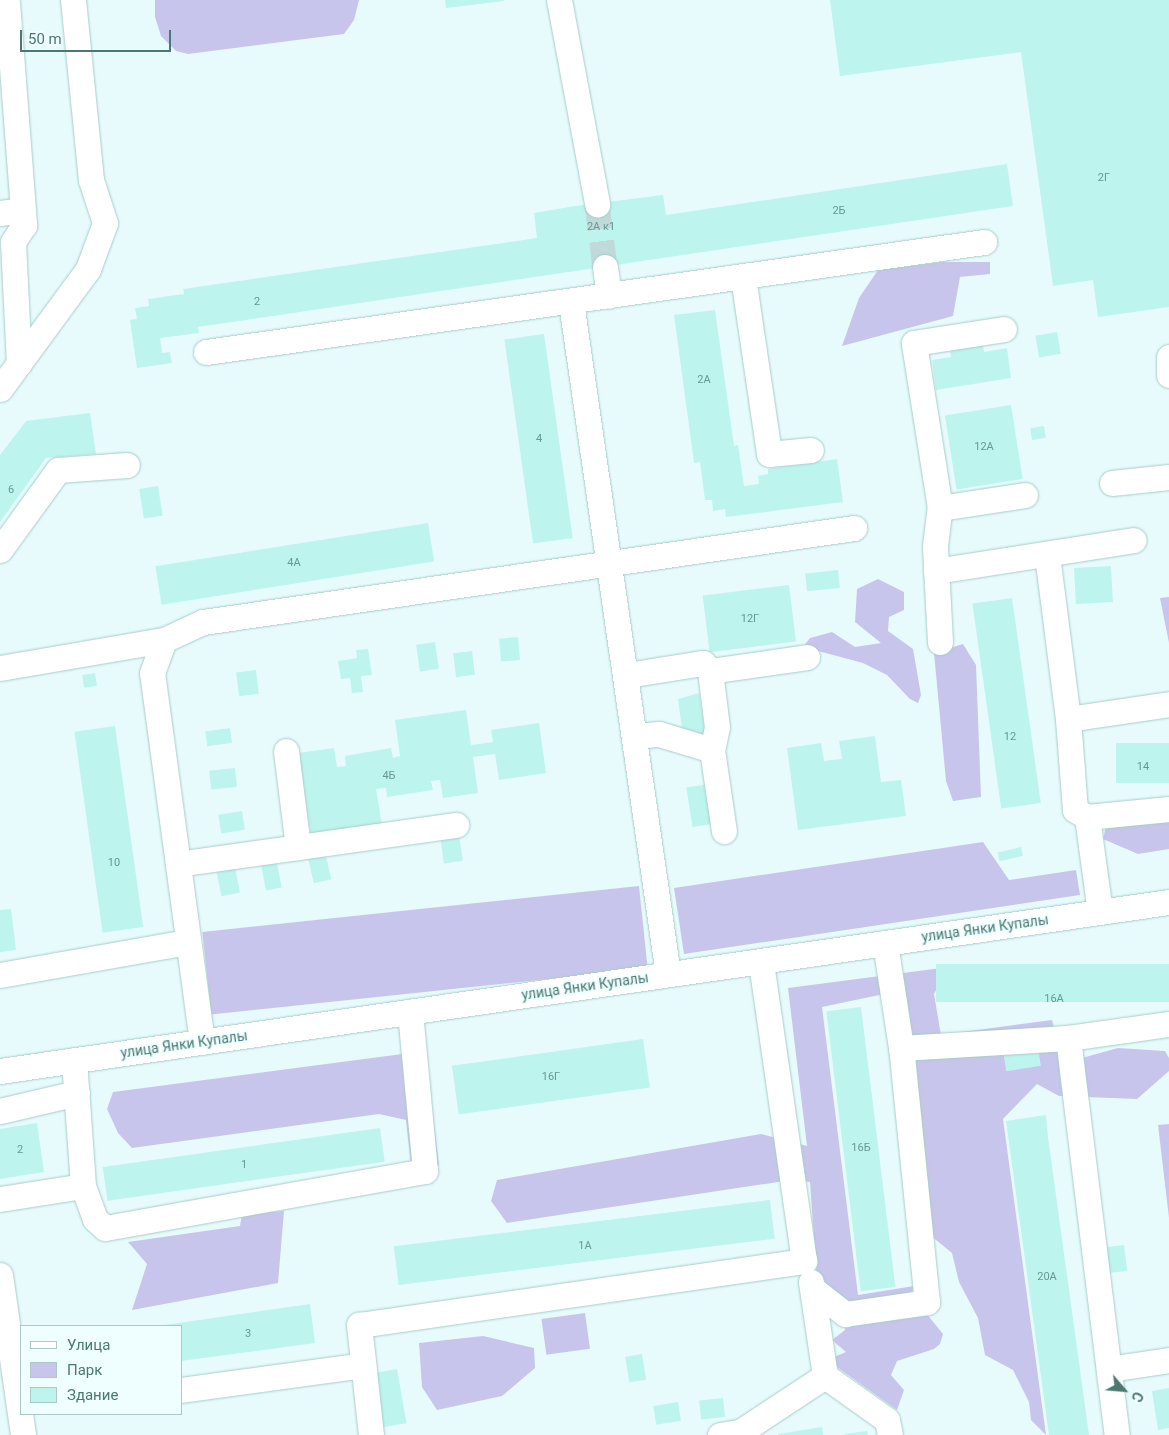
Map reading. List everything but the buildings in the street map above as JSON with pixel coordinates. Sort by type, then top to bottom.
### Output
[{"type":"street","points":[[0,389],[88,269],[106,223],[91,180],[73,0]]},
{"type":"street","points":[[559,0],[597,204]]},
{"type":"street","points":[[11,2],[7,87],[11,212],[24,225],[13,242],[19,364]]},
{"type":"street","points":[[206,352],[984,242]]},
{"type":"street","points":[[605,267],[609,296]]},
{"type":"street","points":[[743,277],[769,454],[811,450]]},
{"type":"street","points":[[570,302],[611,563],[668,974]]},
{"type":"street","points":[[940,642],[935,546],[940,508],[914,343],[1004,329]]},
{"type":"street","points":[[1169,357],[1169,375]]},
{"type":"street","points":[[0,550],[58,470],[127,465]]},
{"type":"street","points":[[1112,483],[1169,477]]},
{"type":"street","points":[[940,508],[1025,495]]},
{"type":"street","points":[[0,668],[164,640],[203,622],[854,528]]},
{"type":"street","points":[[936,571],[1048,555],[1134,540]]},
{"type":"street","points":[[1048,555],[1068,719],[1074,810],[1087,817],[1169,809]]},
{"type":"street","points":[[164,640],[152,673],[202,1042]]},
{"type":"street","points":[[710,671],[807,658]]},
{"type":"street","points":[[627,675],[703,663],[710,671],[717,727],[712,750],[724,831]]},
{"type":"street","points":[[1068,719],[1169,704]]},
{"type":"street","points":[[635,736],[660,734],[712,750]]},
{"type":"street","points":[[286,751],[298,847]]},
{"type":"street","points":[[1087,817],[1100,912]]},
{"type":"street","points":[[178,864],[456,825]]},
{"type":"street","name":"улица Янки Купалы","points":[[0,1071],[1169,902]]},
{"type":"street","points":[[0,975],[188,942]]},
{"type":"street","points":[[813,1289],[845,1314],[928,1302],[901,1048],[886,943]]},
{"type":"street","points":[[761,961],[804,1261],[813,1289],[825,1376],[888,1420],[890,1435]]},
{"type":"street","points":[[74,1060],[83,1186],[95,1220],[105,1228],[425,1171],[410,1012]]},
{"type":"street","points":[[901,1048],[1068,1038],[1169,1024]]},
{"type":"street","points":[[1068,1038],[1117,1435]]},
{"type":"street","points":[[0,1110],[77,1093]]},
{"type":"street","points":[[0,1199],[83,1186]]},
{"type":"street","points":[[371,1435],[359,1325],[804,1261]]},
{"type":"street","points":[[0,1275],[20,1414]]},
{"type":"street","points":[[1109,1369],[1169,1360]]},
{"type":"street","points":[[182,1390],[363,1364]]},
{"type":"street","points":[[720,1435],[740,1432],[825,1376]]},
{"type":"street","points":[[20,1415],[23,1435]]},
{"type":"green space","points":[[155,0],[359,0],[354,20],[344,34],[188,54],[176,51],[161,36],[155,17]]},
{"type":"green space","points":[[942,262],[990,262],[990,274],[960,277],[953,316],[842,346],[859,298],[878,270]]},
{"type":"green space","points":[[878,579],[904,592],[904,610],[889,617],[888,631],[913,649],[921,695],[918,703],[910,699],[887,675],[863,663],[803,647],[810,638],[832,632],[855,647],[881,643],[855,622],[857,589]]},
{"type":"green space","points":[[1169,597],[1169,643],[1160,598]]},
{"type":"green space","points":[[963,644],[976,665],[981,797],[953,801],[946,781],[934,653]]},
{"type":"green space","points":[[1169,815],[1169,849],[1138,854],[1103,839],[1107,822]]},
{"type":"green space","points":[[983,842],[1009,880],[1076,870],[1080,895],[684,954],[674,888]]},
{"type":"green space","points":[[639,886],[648,969],[211,1014],[202,932]]},
{"type":"green space","points":[[949,967],[934,994],[941,1035],[1052,1020],[1054,1028],[1082,1058],[1118,1048],[1165,1051],[1169,1058],[1169,1071],[1137,1099],[1059,1096],[1037,1084],[1003,1119],[1046,1435],[1031,1420],[1029,1402],[1013,1370],[985,1355],[978,1318],[959,1282],[952,1253],[930,1235],[884,994],[822,1007],[858,1295],[914,1286],[903,1312],[926,1313],[943,1334],[940,1344],[934,1349],[897,1361],[891,1375],[904,1390],[897,1410],[827,1360],[846,1352],[832,1340],[845,1330],[848,1304],[817,1280],[810,1182],[791,1180],[507,1223],[491,1201],[497,1180],[761,1134],[807,1146],[788,988]]},
{"type":"green space","points":[[425,1051],[439,1165],[411,1165],[406,1120],[379,1114],[132,1148],[118,1133],[107,1109],[113,1092]]},
{"type":"green space","points":[[1169,1124],[1169,1218],[1158,1125]]},
{"type":"green space","points":[[284,1211],[278,1283],[132,1310],[147,1264],[128,1242],[240,1226],[242,1214]]},
{"type":"green space","points":[[585,1313],[590,1349],[546,1355],[541,1319]]},
{"type":"green space","points":[[483,1336],[534,1348],[535,1368],[502,1396],[437,1410],[422,1387],[419,1343]]},
{"type":"tunnel","points":[[597,204],[605,267]]}]
